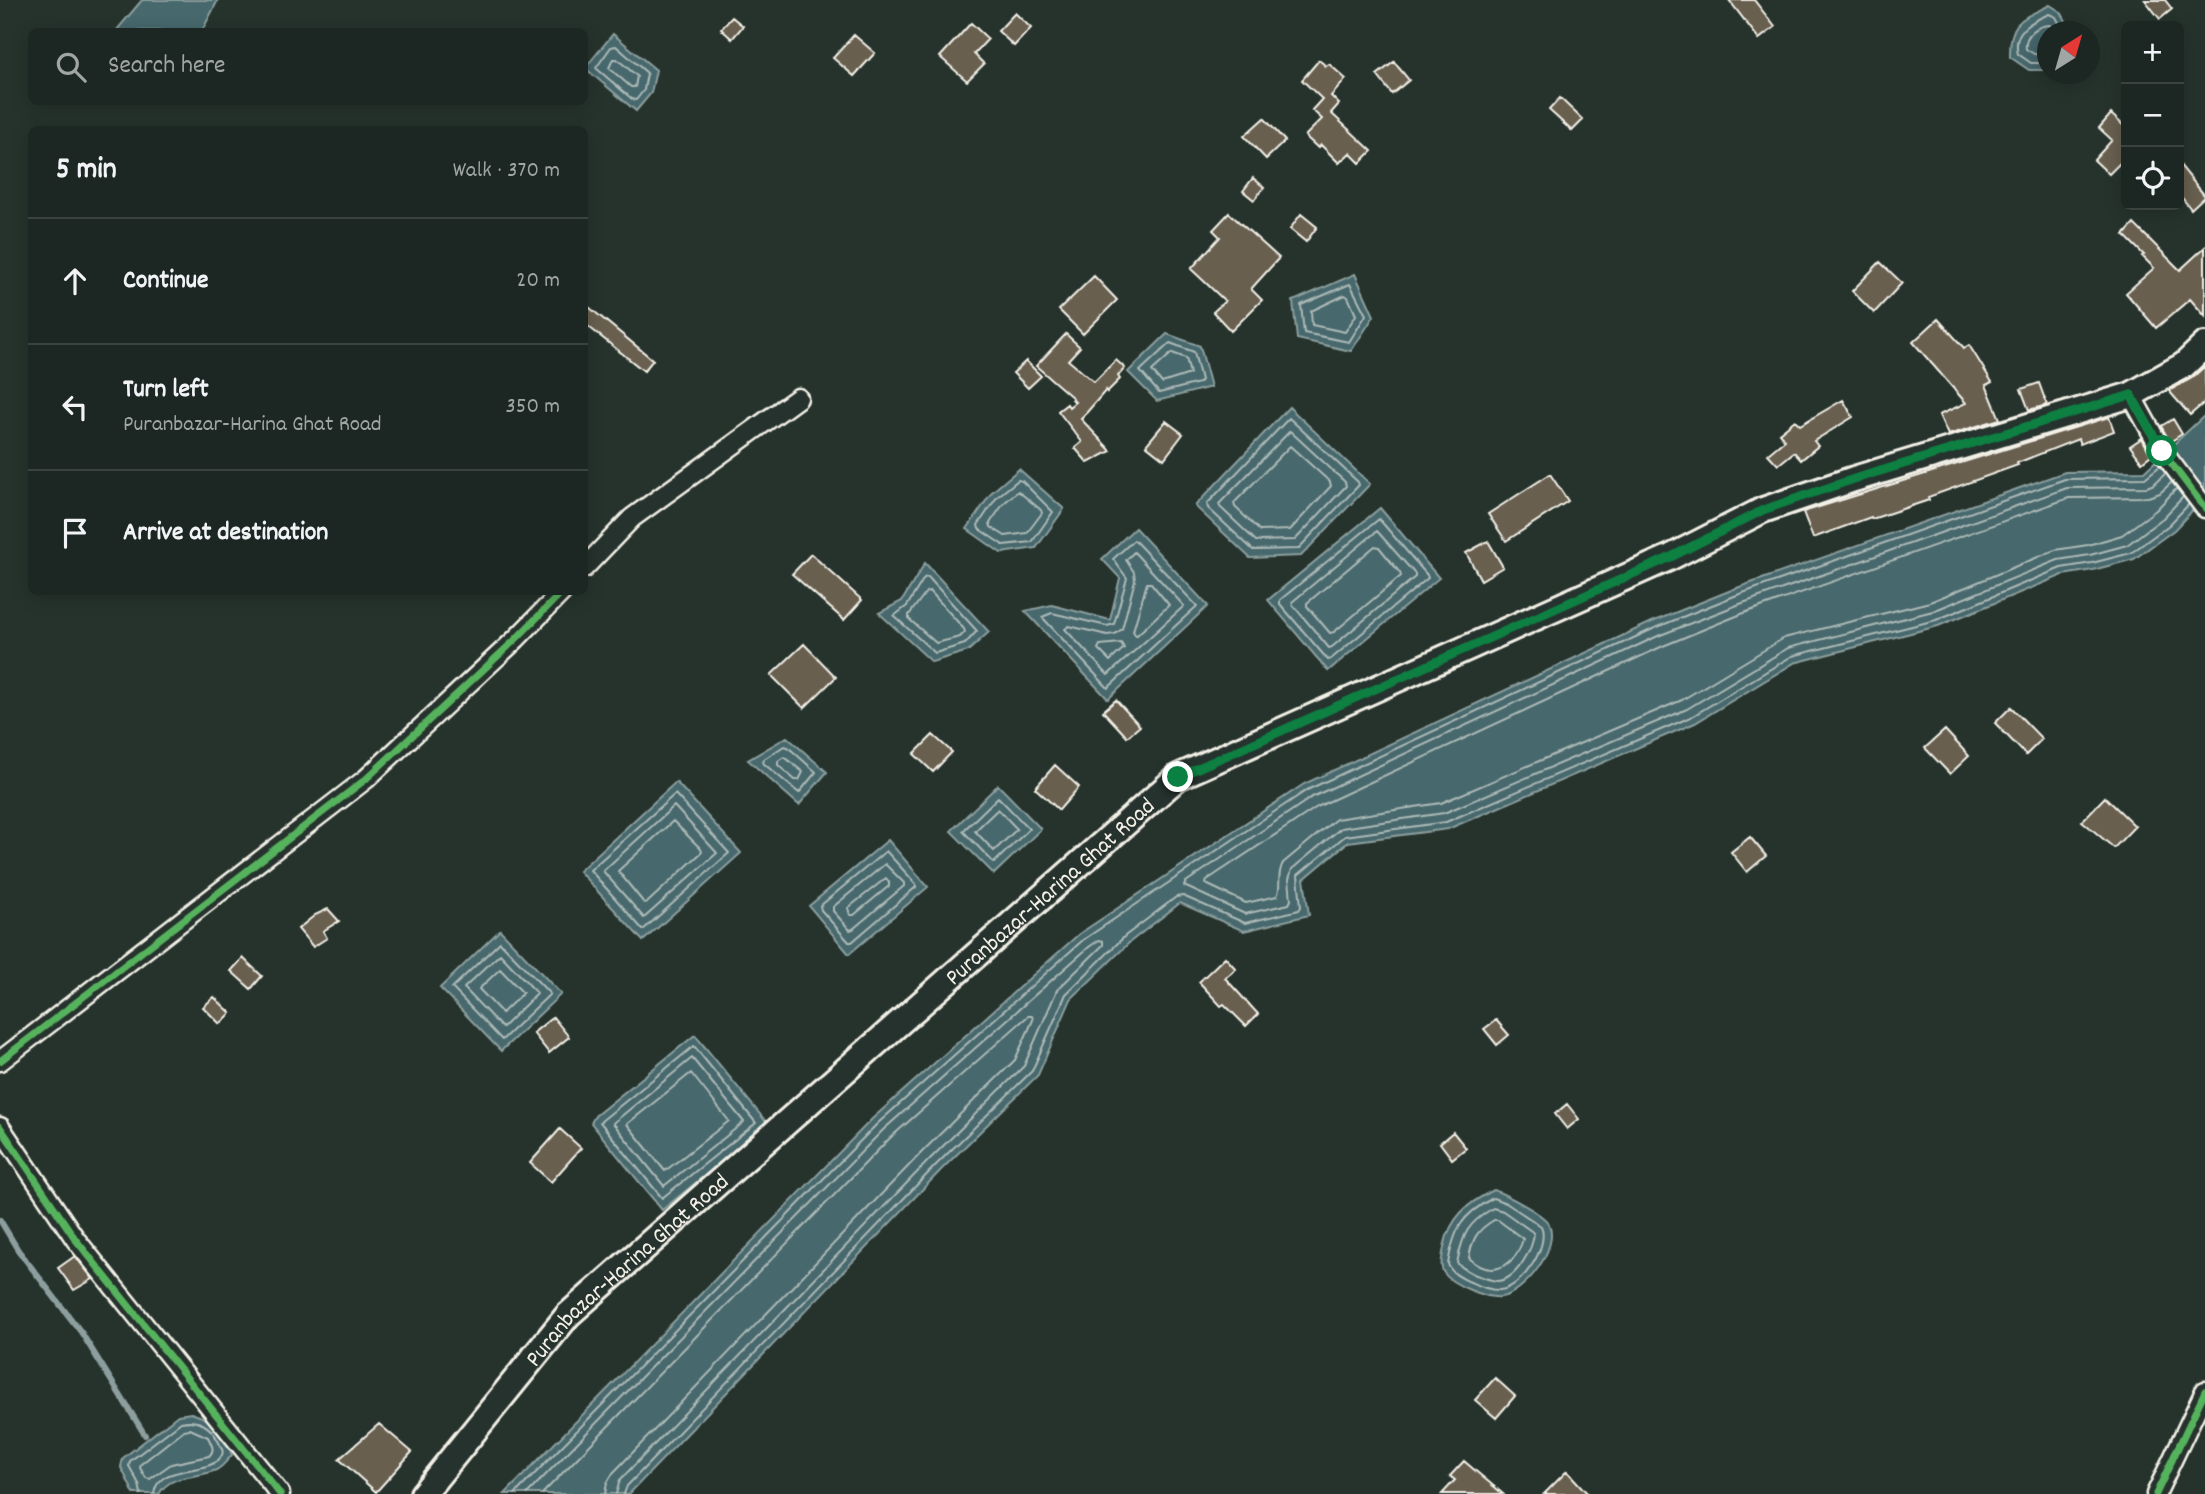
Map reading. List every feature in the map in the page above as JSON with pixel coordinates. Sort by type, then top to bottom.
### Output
[{"type":"main road","name":"Puranbazar-Harina Ghat Road","points":[[423,1494],[568,1315],[1178,777],[1671,557],[1763,510],[1854,479],[2131,395],[2184,365],[2205,345]]},
{"type":"street","points":[[2131,395],[2162,451],[2202,505]]},
{"type":"street","points":[[588,564],[632,518],[798,398]]},
{"type":"street","points":[[0,1062],[366,779],[516,639],[559,595]]},
{"type":"street","points":[[0,1127],[76,1240],[280,1494]]},
{"type":"street","points":[[2156,1494],[2205,1391]]},
{"type":"water","points":[[142,0],[218,0],[204,28],[119,28]]},
{"type":"water","points":[[2050,5],[2061,12],[2066,21],[2037,21],[2037,70],[2029,70],[2010,57],[2012,36],[2024,18]]},
{"type":"water","points":[[613,34],[656,70],[651,93],[636,111],[588,71],[588,64]]},
{"type":"water","points":[[1355,274],[1374,316],[1351,351],[1297,339],[1293,301]]},
{"type":"water","points":[[1167,334],[1200,346],[1211,387],[1157,401],[1128,372]]},
{"type":"water","points":[[1289,407],[1370,484],[1301,556],[1250,558],[1195,506]]},
{"type":"water","points":[[2205,415],[2205,497],[2174,530],[2134,559],[2063,575],[1938,626],[1794,663],[1695,723],[1448,829],[1348,842],[1304,879],[1309,915],[1244,931],[1180,903],[1130,942],[1071,999],[1038,1075],[942,1169],[629,1494],[505,1494],[872,1119],[1079,934],[1304,784],[1652,622],[1734,589],[2065,472],[2145,471]]},
{"type":"water","points":[[1019,469],[1064,509],[1036,548],[1001,553],[967,529],[992,492]]},
{"type":"water","points":[[1380,508],[1439,578],[1328,671],[1268,600]]},
{"type":"water","points":[[1135,528],[1208,606],[1108,699],[1025,611],[1052,605],[1110,620],[1120,578],[1102,559]]},
{"type":"water","points":[[925,563],[989,632],[968,651],[932,662],[879,613],[902,601]]},
{"type":"water","points":[[787,737],[827,772],[799,805],[748,760]]},
{"type":"water","points":[[676,782],[741,853],[643,941],[579,871]]},
{"type":"water","points":[[998,785],[1041,829],[994,874],[951,831]]},
{"type":"water","points":[[888,840],[928,887],[849,954],[809,906]]},
{"type":"water","points":[[500,930],[561,994],[501,1051],[440,988]]},
{"type":"water","points":[[695,1035],[768,1124],[662,1210],[591,1123],[595,1116]]},
{"type":"water","points":[[1494,1190],[1539,1214],[1548,1223],[1551,1233],[1550,1244],[1538,1268],[1520,1287],[1501,1297],[1488,1296],[1462,1286],[1448,1278],[1442,1267],[1447,1237],[1455,1220],[1468,1206]]},
{"type":"water","points":[[191,1413],[208,1420],[218,1428],[232,1455],[218,1469],[177,1480],[164,1487],[159,1494],[134,1494],[121,1467],[123,1458],[178,1415]]},
{"type":"building","points":[[1729,0],[1754,0],[1775,27],[1759,39]]},
{"type":"building","points":[[2145,0],[2165,0],[2172,9],[2160,19]]},
{"type":"building","points":[[1015,13],[1031,28],[1014,46],[998,31]]},
{"type":"building","points":[[732,17],[743,26],[732,39],[721,29]]},
{"type":"building","points":[[971,23],[988,39],[974,54],[984,64],[967,81],[940,57]]},
{"type":"building","points":[[854,35],[875,53],[854,76],[833,58]]},
{"type":"building","points":[[1319,60],[1326,66],[1329,64],[1346,79],[1331,96],[1339,104],[1331,113],[1372,151],[1360,163],[1350,153],[1339,163],[1321,145],[1318,148],[1305,136],[1322,119],[1312,110],[1322,99],[1302,80]]},
{"type":"building","points":[[1394,62],[1409,80],[1392,94],[1377,75]]},
{"type":"building","points":[[1560,98],[1583,120],[1572,131],[1549,110]]},
{"type":"building","points":[[2111,114],[2121,123],[2121,162],[2109,174],[2094,160],[2112,140],[2099,128]]},
{"type":"building","points":[[1264,118],[1285,141],[1266,159],[1244,136]]},
{"type":"building","points":[[2184,170],[2205,196],[2191,209],[2184,200]]},
{"type":"building","points":[[1253,178],[1264,187],[1254,200],[1243,191]]},
{"type":"building","points":[[1229,213],[1279,258],[1251,289],[1262,300],[1231,331],[1213,312],[1225,301],[1191,269],[1220,237],[1213,230]]},
{"type":"building","points":[[1301,214],[1317,227],[1306,242],[1290,229]]},
{"type":"building","points":[[2134,224],[2180,270],[2205,247],[2205,316],[2190,299],[2156,328],[2126,293],[2154,268],[2124,235]]},
{"type":"building","points":[[1880,262],[1902,283],[1874,313],[1852,291]]},
{"type":"building","points":[[1094,276],[1117,300],[1083,334],[1059,310]]},
{"type":"building","points":[[588,306],[653,360],[644,371],[588,326]]},
{"type":"building","points":[[1938,319],[1964,348],[1969,345],[1992,382],[1986,385],[2000,419],[1948,435],[1939,415],[1966,403],[1913,342]]},
{"type":"building","points":[[1066,334],[1080,347],[1068,360],[1094,382],[1116,360],[1125,368],[1118,376],[1120,379],[1107,392],[1106,390],[1081,419],[1111,451],[1088,463],[1075,448],[1082,442],[1058,411],[1075,402],[1073,398],[1036,366]]},
{"type":"building","points":[[1026,361],[1041,376],[1028,388],[1013,373]]},
{"type":"building","points":[[2205,366],[2205,402],[2190,415],[2169,391],[2192,378]]},
{"type":"building","points":[[2039,383],[2047,405],[2029,410],[2021,389]]},
{"type":"building","points":[[1843,400],[1853,417],[1814,441],[1818,446],[1801,460],[1794,452],[1778,465],[1768,454],[1785,440],[1779,433],[1795,420],[1800,425]]},
{"type":"building","points":[[2109,417],[2114,431],[2080,444],[2078,439],[2017,463],[2018,465],[1928,497],[1929,500],[1813,538],[1803,512]]},
{"type":"building","points":[[2173,419],[2182,434],[2170,442],[2161,426]]},
{"type":"building","points":[[1166,421],[1183,434],[1164,459],[1146,445]]},
{"type":"building","points":[[2142,438],[2151,455],[2142,462],[2130,446]]},
{"type":"building","points":[[1550,474],[1568,501],[1506,541],[1488,514]]},
{"type":"building","points":[[1488,541],[1503,567],[1481,580],[1466,553]]},
{"type":"building","points":[[811,554],[862,600],[844,620],[792,574]]},
{"type":"building","points":[[804,644],[836,677],[804,708],[771,675]]},
{"type":"building","points":[[1116,700],[1140,726],[1127,737],[1103,711]]},
{"type":"building","points":[[2011,707],[2042,739],[2026,755],[1995,723]]},
{"type":"building","points":[[1945,730],[1969,756],[1950,774],[1925,748]]},
{"type":"building","points":[[933,735],[952,752],[933,772],[914,754]]},
{"type":"building","points":[[1055,765],[1079,787],[1059,810],[1035,788]]},
{"type":"building","points":[[2105,797],[2135,826],[2114,848],[2082,821]]},
{"type":"building","points":[[1750,837],[1766,856],[1747,872],[1731,852]]},
{"type":"building","points":[[328,909],[339,921],[323,931],[327,938],[313,947],[298,929],[315,915]]},
{"type":"building","points":[[1225,957],[1236,969],[1225,978],[1258,1014],[1246,1026],[1224,1004],[1221,1006],[1199,982]]},
{"type":"building","points":[[243,958],[262,976],[251,989],[231,971]]},
{"type":"building","points":[[214,997],[231,1013],[220,1024],[203,1007]]},
{"type":"building","points":[[553,1017],[569,1037],[549,1053],[533,1033]]},
{"type":"building","points":[[1496,1020],[1509,1035],[1497,1045],[1484,1029]]},
{"type":"building","points":[[1567,1104],[1579,1119],[1567,1129],[1555,1114]]},
{"type":"building","points":[[560,1129],[581,1148],[551,1182],[530,1163]]},
{"type":"building","points":[[1453,1132],[1466,1148],[1452,1159],[1440,1143]]},
{"type":"building","points":[[75,1256],[93,1279],[74,1290],[58,1268]]},
{"type":"building","points":[[1495,1378],[1515,1396],[1496,1418],[1475,1400]]},
{"type":"building","points":[[379,1424],[412,1452],[376,1492],[339,1459]]},
{"type":"building","points":[[1464,1461],[1503,1494],[1442,1494],[1455,1480],[1450,1476]]},
{"type":"building","points":[[1567,1471],[1588,1494],[1544,1494]]},
{"type":"waterway","points":[[0,1220],[18,1250],[81,1332],[145,1435]]},
{"type":"cycle path","points":[[2131,395],[2162,451],[2205,508]]},
{"type":"cycle path","points":[[0,1061],[366,779],[516,639],[559,595]]},
{"type":"cycle path","points":[[0,1127],[76,1240],[280,1494]]},
{"type":"cycle path","points":[[2156,1494],[2205,1391]]},
{"type":"route","points":[[1178,777],[1671,557],[1763,510],[1854,479],[2131,395],[2162,451]]}]
